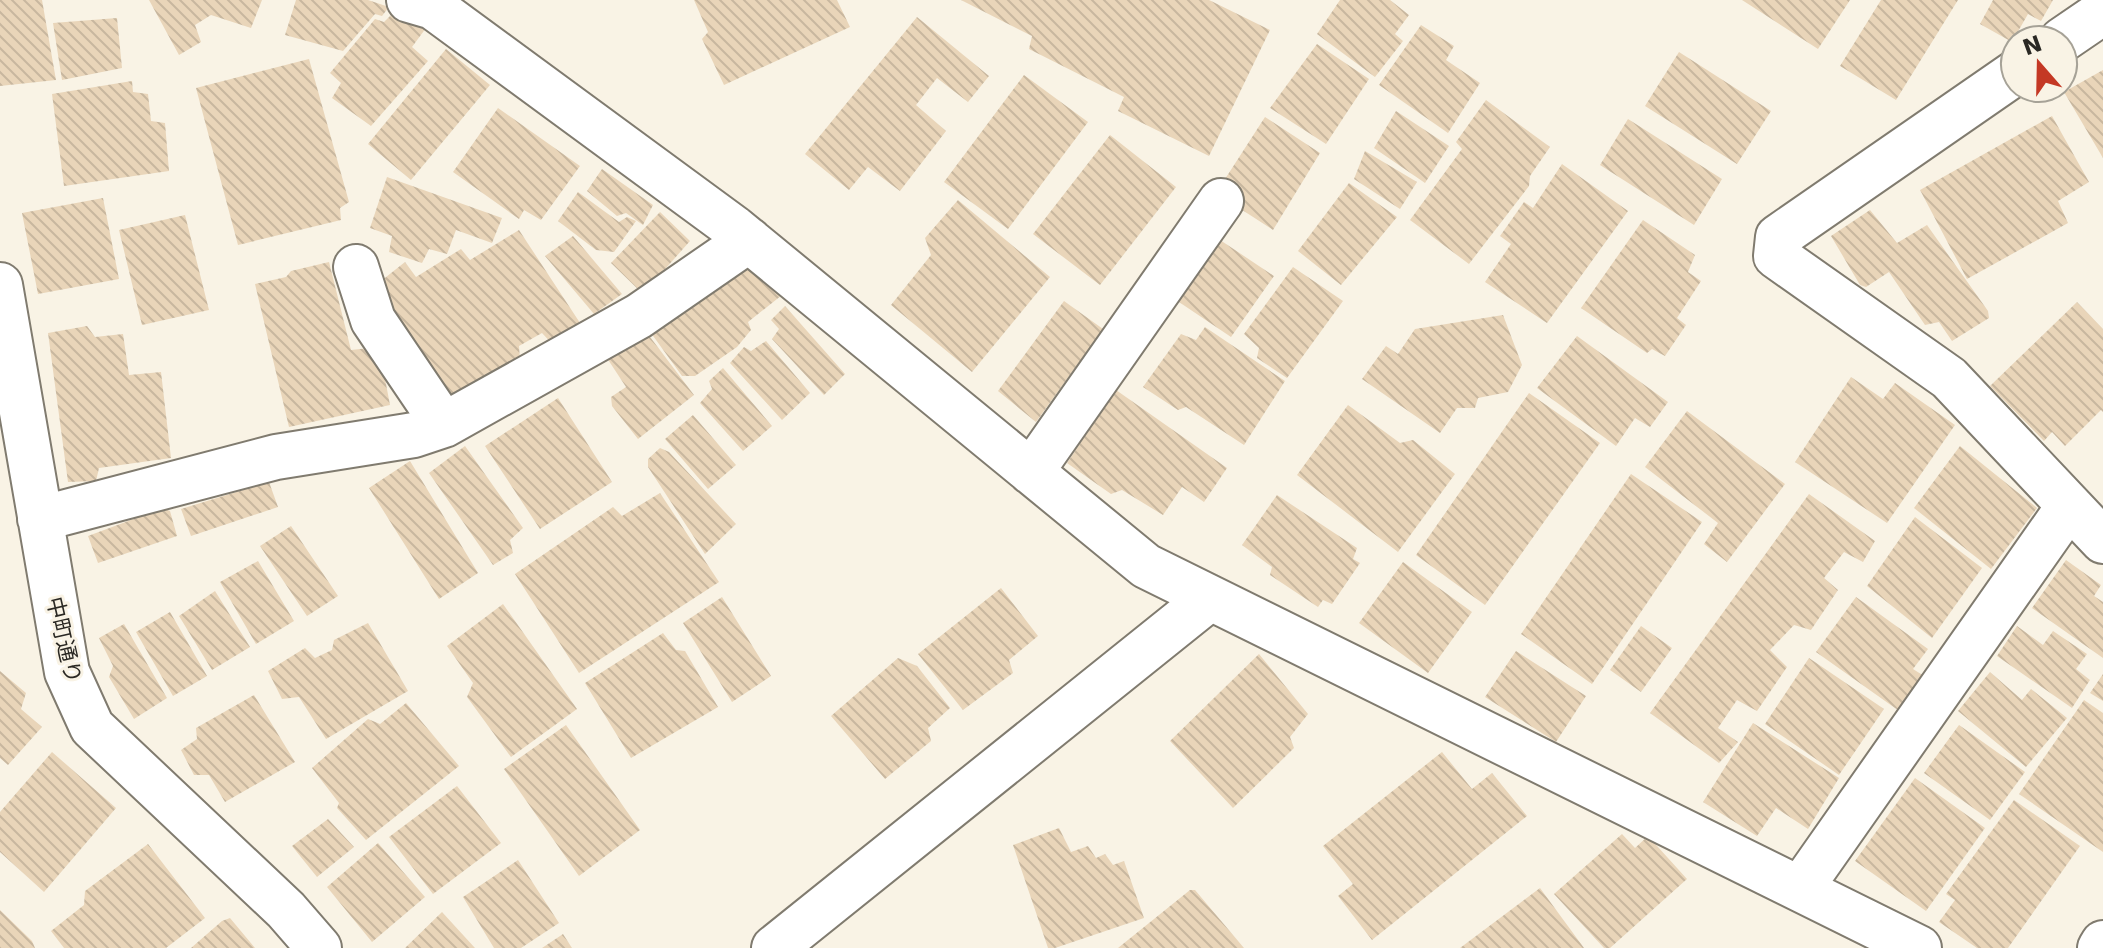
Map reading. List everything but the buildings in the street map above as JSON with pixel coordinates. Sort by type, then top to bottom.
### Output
[{"type":"street","points":[[409,0],[433,7],[749,240],[1146,566],[1919,948]]},
{"type":"street","points":[[2079,28],[2103,12]]},
{"type":"street","points":[[1999,84],[1778,237],[1776,256],[1949,378],[2103,541]]},
{"type":"street","points":[[1031,472],[1221,201]]},
{"type":"street","points":[[40,519],[276,457],[414,435],[444,425],[639,316],[749,240]]},
{"type":"street","points":[[356,267],[373,320],[444,425]]},
{"type":"street","name":"中町通り","points":[[0,285],[67,672],[92,727],[286,910],[319,948]]},
{"type":"street","points":[[1800,889],[2069,506]]},
{"type":"street","points":[[774,948],[1210,598]]},
{"type":"street","points":[[2100,948],[2103,943]]}]
